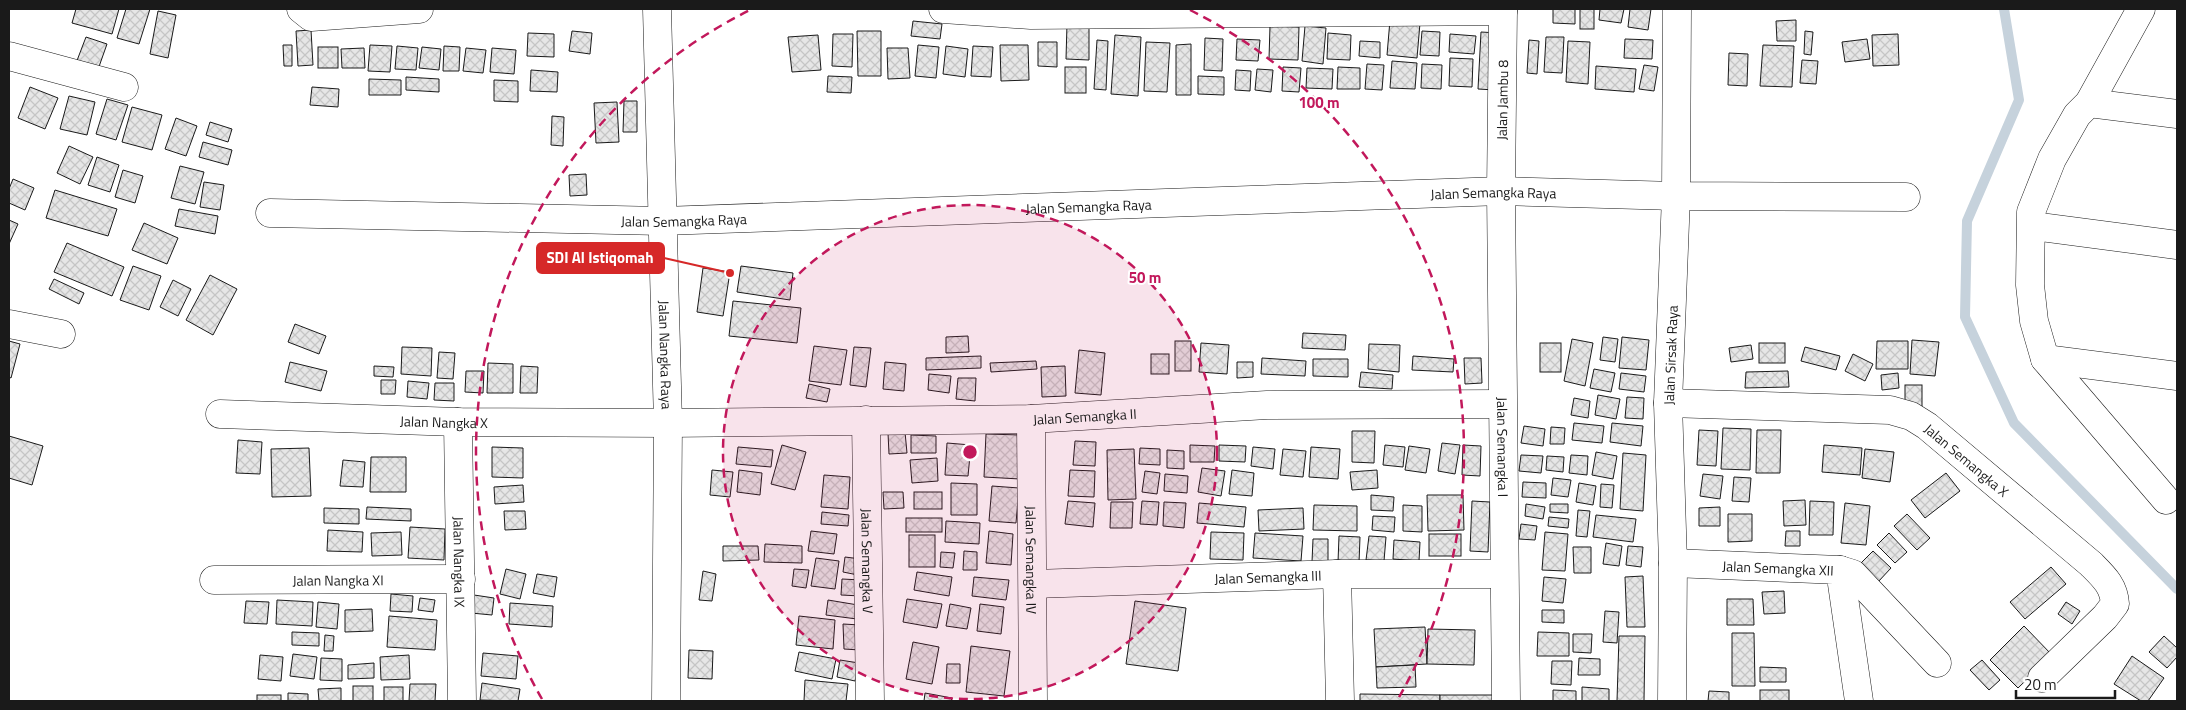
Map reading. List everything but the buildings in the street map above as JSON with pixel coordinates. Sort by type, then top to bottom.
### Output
[{"type":"street","points":[[301,9],[311,17],[419,9]]},
{"type":"street","name":"Jalan Nangka Raya","points":[[657,9],[668,423],[666,701]]},
{"type":"street","points":[[943,9],[1031,12],[1503,10]]},
{"type":"street","name":"Jalan Sirsak Raya","points":[[1672,701],[1673,563],[1668,403],[1676,196],[1677,9]]},
{"type":"street","points":[[2141,9],[2089,103],[2077,115],[2052,159],[2031,212],[2030,285],[2034,320],[2045,359],[2166,500]]},
{"type":"street","name":"Jalan Jambu 8","points":[[1501,191],[1503,10]]},
{"type":"street","points":[[9,56],[124,87]]},
{"type":"street","points":[[2089,103],[2177,114]]},
{"type":"street","name":"Jalan Semangka Raya","points":[[270,213],[663,221],[1501,191],[1676,196],[1906,197]]},
{"type":"street","name":"Jalan Semangka I","points":[[1501,191],[1506,701]]},
{"type":"street","points":[[2032,226],[2177,245]]},
{"type":"street","points":[[9,324],[61,334]]},
{"type":"street","points":[[2045,359],[2177,376]]},
{"type":"street","name":"Jalan Semangka X","points":[[1668,403],[1890,410],[1911,416],[1927,426],[2091,564],[2107,580],[2114,592],[2115,604],[2105,617],[2042,678]]},
{"type":"street","name":"Jalan Semangka II","points":[[668,423],[1031,419],[1267,405],[1502,404]]},
{"type":"street","name":"Jalan Nangka X","points":[[220,414],[458,422],[668,423]]},
{"type":"street","name":"Jalan Semangka IV","points":[[1031,419],[1033,701]]},
{"type":"street","name":"Jalan Semangka V","points":[[866,420],[870,701]]},
{"type":"street","name":"Jalan Nangka IX","points":[[458,422],[462,701]]},
{"type":"street","name":"Jalan Semangka XII","points":[[1673,563],[1840,570],[1859,701]]},
{"type":"street","points":[[1840,570],[1853,574],[1937,663]]},
{"type":"street","points":[[1338,574],[1340,701]]},
{"type":"street","name":"Jalan Semangka III","points":[[1033,584],[1338,574],[1504,574]]},
{"type":"street","name":"Jalan Nangka XI","points":[[214,580],[461,579]]},
{"type":"waterway","points":[[2004,9],[2019,100],[1967,221],[1965,317],[2014,423],[2177,589]]},
{"type":"place","name":"SDI Al Istiqomah","points":[[730,273]]}]
